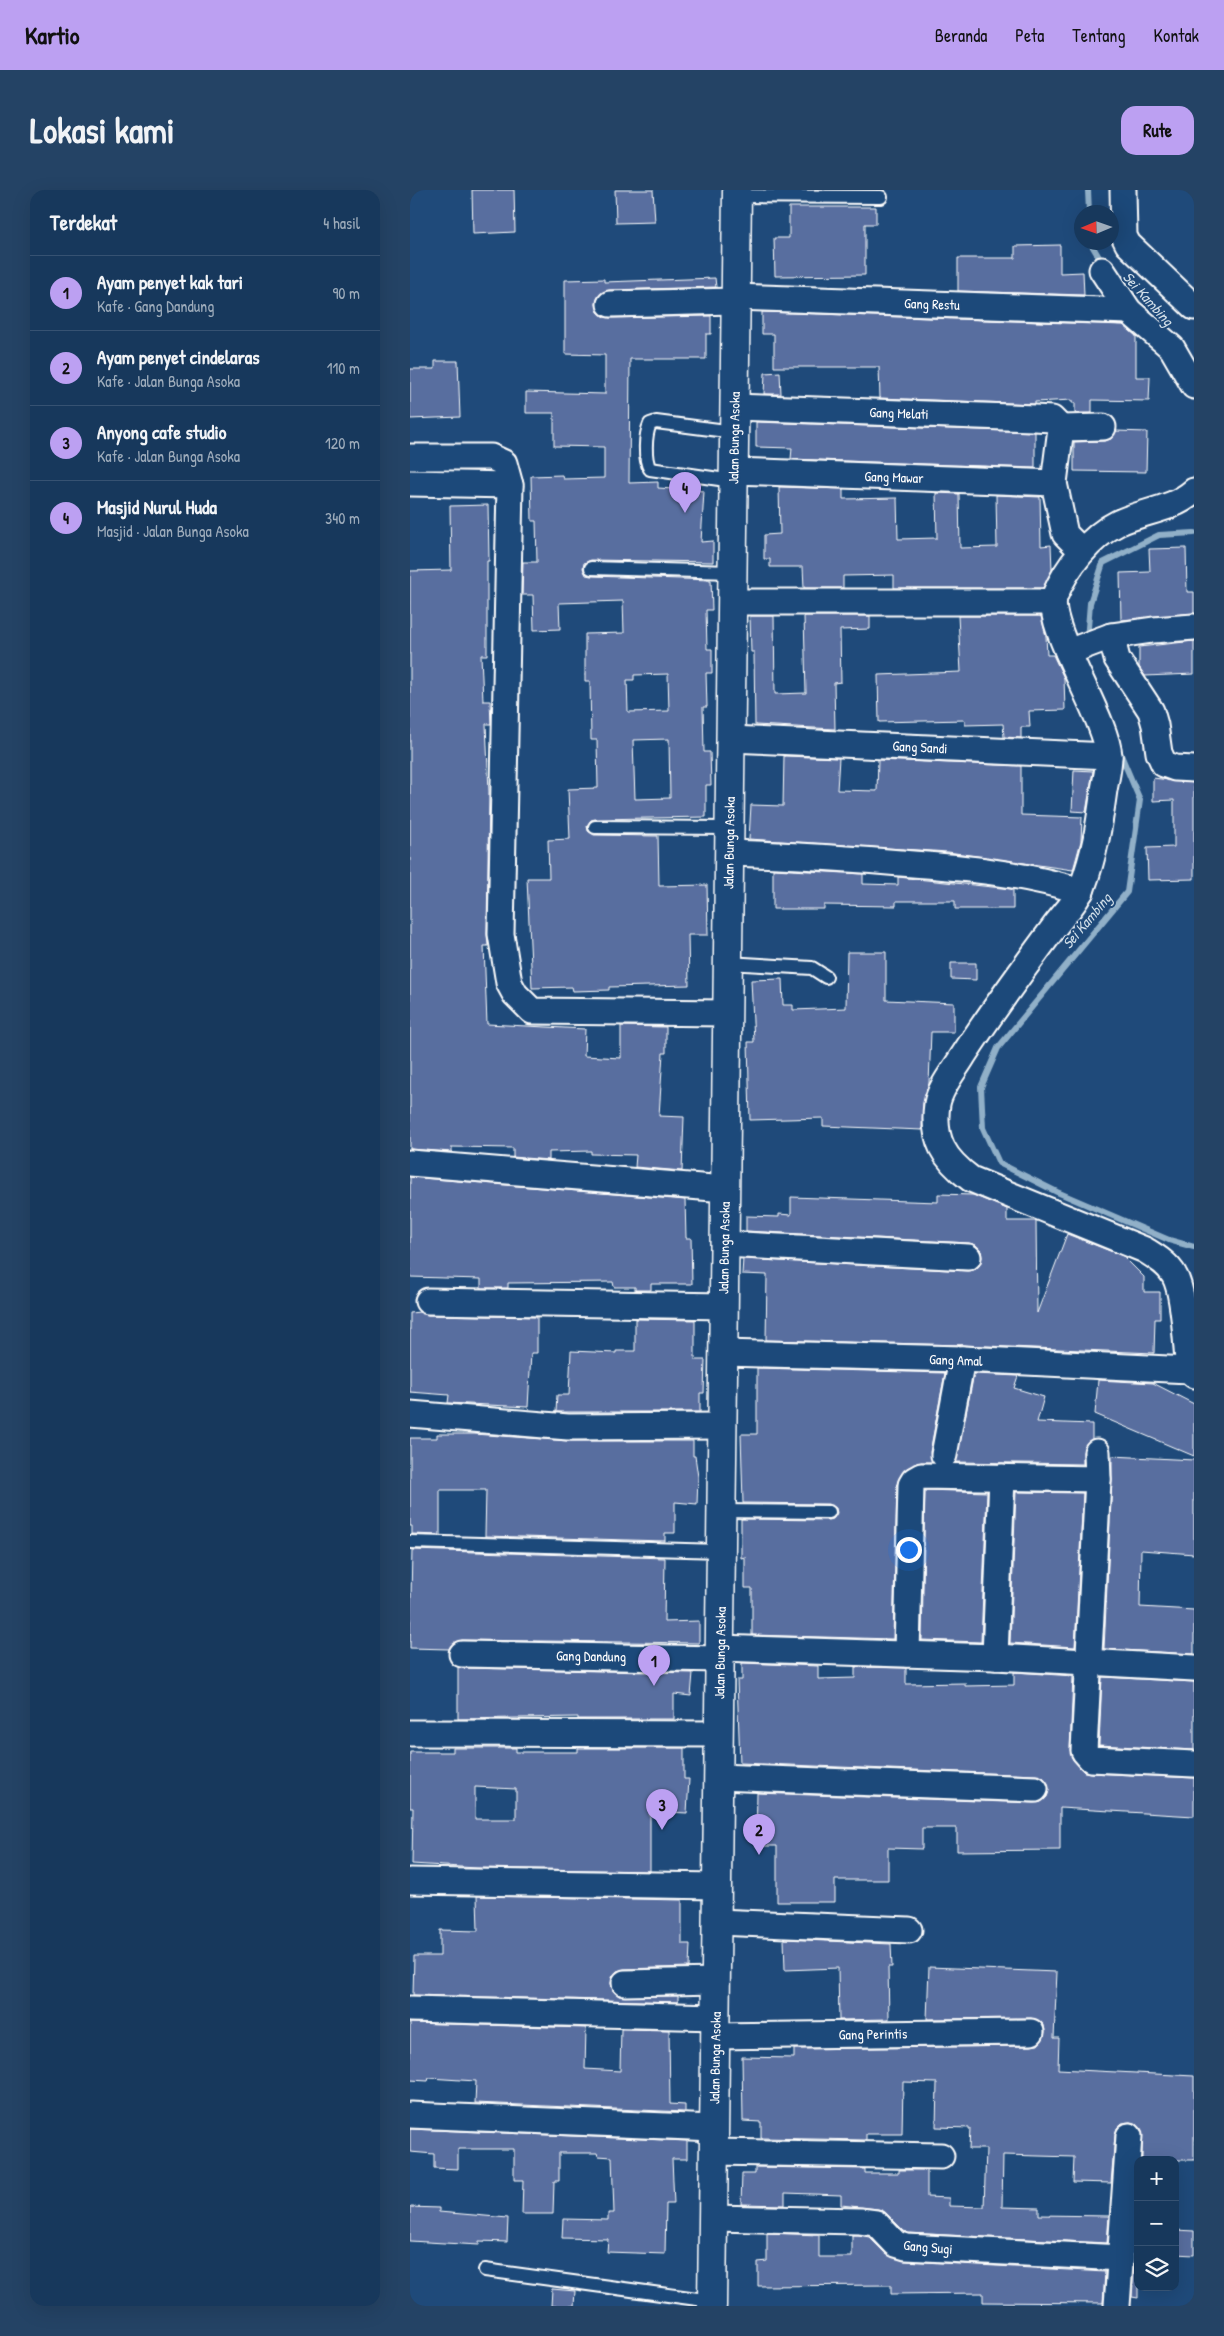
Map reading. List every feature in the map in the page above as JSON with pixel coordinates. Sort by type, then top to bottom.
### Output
[{"type":"street","points":[[1122,190],[1124,236],[1128,244],[1194,307]]},
{"type":"street","name":"Jalan Bunga Asoka","points":[[712,2304],[737,193]]},
{"type":"street","points":[[1102,270],[1129,311],[1172,348],[1194,386]]},
{"type":"street","name":"Gang Restu","points":[[610,304],[735,299],[1129,311]]},
{"type":"street","name":"Gang Melati","points":[[734,420],[1034,418],[1052,420],[1061,428]]},
{"type":"street","points":[[1081,550],[1065,534],[1054,483],[1061,428],[1103,427]]},
{"type":"street","points":[[410,458],[491,457],[504,464],[510,485],[501,934],[509,983],[515,994],[532,1011],[727,1013]]},
{"type":"street","name":"Gang Mawar","points":[[733,476],[1054,483]]},
{"type":"street","points":[[410,483],[510,485]]},
{"type":"street","points":[[1052,602],[1081,550],[1116,524],[1182,501],[1194,490]]},
{"type":"street","points":[[732,602],[1052,602]]},
{"type":"street","points":[[1052,602],[1074,650],[1101,726],[1109,756],[1096,846],[1081,891],[992,1012],[944,1086],[937,1104],[938,1137],[942,1150],[952,1166],[971,1179],[1145,1250],[1165,1264],[1175,1276],[1181,1298],[1192,1373]]},
{"type":"street","points":[[1074,650],[1108,638],[1153,630],[1194,627]]},
{"type":"street","points":[[1108,638],[1117,659],[1151,710],[1156,724],[1159,753],[1164,764],[1175,768],[1194,769]]},
{"type":"street","name":"Gang Sandi","points":[[730,739],[1109,756]]},
{"type":"street","points":[[729,841],[816,856],[987,870],[1038,878],[1081,891]]},
{"type":"street","points":[[410,1163],[725,1189]]},
{"type":"street","points":[[725,1244],[968,1257]]},
{"type":"street","points":[[428,1301],[724,1306]]},
{"type":"street","name":"Gang Amal","points":[[723,1353],[962,1359],[1192,1373]]},
{"type":"street","points":[[944,1455],[962,1359]]},
{"type":"street","points":[[410,1414],[559,1427],[722,1426]]},
{"type":"street","points":[[1097,1452],[1098,1479],[1084,1752],[1088,1758],[1194,1764]]},
{"type":"street","points":[[908,1654],[912,1485],[914,1480],[921,1476],[1098,1479]]},
{"type":"street","points":[[995,1657],[1002,1477]]},
{"type":"street","name":"Gang Dandung","points":[[462,1654],[908,1654],[1194,1668]]},
{"type":"street","points":[[410,1733],[719,1734]]},
{"type":"street","points":[[718,1777],[1035,1789]]},
{"type":"street","points":[[410,1881],[717,1886]]},
{"type":"street","points":[[717,1922],[908,1930]]},
{"type":"street","points":[[625,1983],[716,1981]]},
{"type":"street","name":"Gang Perintis","points":[[410,2009],[715,2027],[1030,2032]]},
{"type":"street","points":[[410,2115],[714,2140],[942,2156]]},
{"type":"street","points":[[1118,2306],[1128,2136]]},
{"type":"street","name":"Gang Sugi","points":[[713,2218],[860,2221],[876,2223],[896,2244],[906,2247],[1121,2258]]},
{"type":"lane","points":[[737,193],[881,197]]},
{"type":"lane","points":[[733,476],[650,469],[646,464],[650,424],[656,422],[734,420]]},
{"type":"lane","points":[[591,568],[732,572]]},
{"type":"lane","points":[[595,827],[729,841]]},
{"type":"lane","points":[[728,963],[812,968],[826,978]]},
{"type":"lane","points":[[721,1511],[829,1512]]},
{"type":"lane","points":[[410,1542],[721,1551]]},
{"type":"lane","points":[[485,2270],[712,2304]]},
{"type":"building","points":[[472,190],[514,190],[515,232],[473,234]]},
{"type":"building","points":[[615,190],[653,190],[655,222],[616,223]]},
{"type":"building","points":[[789,207],[876,207],[876,224],[865,224],[865,275],[775,276],[774,238],[789,238]]},
{"type":"building","points":[[1060,245],[1060,273],[1083,272],[1084,295],[958,291],[958,258],[1015,258],[1015,246]]},
{"type":"building","points":[[715,278],[716,287],[609,290],[603,292],[598,297],[596,304],[598,312],[604,317],[610,318],[711,316],[711,334],[706,334],[706,359],[630,359],[629,483],[658,482],[658,488],[704,491],[701,542],[713,541],[713,562],[591,560],[584,563],[583,568],[586,575],[591,576],[711,580],[712,610],[706,610],[707,649],[712,649],[712,673],[706,673],[707,707],[703,707],[704,752],[710,752],[711,785],[706,785],[706,817],[595,819],[591,820],[587,826],[588,831],[594,835],[658,836],[659,886],[707,885],[708,935],[688,935],[689,985],[609,987],[609,990],[573,991],[572,987],[532,988],[527,878],[549,878],[548,840],[570,839],[568,789],[598,788],[597,740],[591,740],[590,681],[585,681],[585,634],[624,633],[623,601],[559,603],[560,629],[534,630],[533,595],[522,595],[523,562],[537,562],[536,521],[532,521],[531,476],[562,475],[563,479],[604,478],[604,447],[554,446],[554,413],[526,413],[526,392],[605,394],[605,355],[565,354],[565,280],[604,279],[604,282]],"holes":[[[668,674],[669,711],[628,712],[627,680],[634,680],[634,675]],[[669,739],[670,798],[635,799],[633,740]]]},
{"type":"building","points":[[762,312],[1123,325],[1136,336],[1136,377],[1150,377],[1149,401],[1092,400],[1092,413],[1075,413],[1075,403],[1072,403],[1072,400],[1035,402],[1035,404],[880,398],[879,367],[774,367],[774,334],[762,334]]},
{"type":"building","points":[[435,361],[458,361],[460,417],[410,419],[410,369],[435,369]]},
{"type":"building","points":[[780,372],[781,394],[764,394],[765,373]]},
{"type":"building","points":[[756,422],[1035,432],[1035,468],[791,459],[792,448],[756,447]]},
{"type":"building","points":[[1116,431],[1147,432],[1146,472],[1074,471],[1074,442],[1104,441],[1111,439]]},
{"type":"building","points":[[779,487],[843,489],[843,499],[897,498],[898,539],[937,538],[936,493],[959,494],[960,548],[997,547],[996,495],[1040,497],[1041,546],[1051,545],[1052,570],[1043,588],[894,588],[894,575],[843,576],[843,588],[804,588],[803,567],[770,567],[770,559],[764,559],[764,535],[780,534]]},
{"type":"building","points":[[488,505],[487,655],[481,655],[483,701],[490,701],[491,724],[486,724],[489,792],[488,946],[484,946],[487,1024],[585,1029],[584,1056],[621,1058],[621,1026],[666,1027],[666,1053],[663,1053],[659,1116],[684,1117],[682,1171],[635,1167],[636,1155],[591,1154],[591,1151],[549,1152],[549,1160],[513,1157],[513,1148],[452,1147],[452,1152],[410,1149],[410,571],[451,570],[450,506]]},
{"type":"building","points":[[1186,548],[1187,592],[1194,592],[1194,613],[1121,620],[1120,573],[1150,572],[1149,549]]},
{"type":"building","points":[[750,616],[774,616],[775,694],[806,693],[804,616],[870,616],[870,629],[840,630],[841,682],[834,683],[835,729],[755,725],[754,652],[751,652]]},
{"type":"building","points":[[958,616],[1041,616],[1046,636],[1047,655],[1053,655],[1064,678],[1065,710],[1029,711],[1030,727],[1021,727],[1021,738],[1004,737],[1003,724],[965,725],[965,720],[879,722],[878,675],[961,672]]},
{"type":"building","points":[[1194,641],[1194,674],[1145,676],[1139,667],[1139,647]]},
{"type":"building","points":[[784,756],[839,758],[837,790],[877,791],[878,760],[1021,766],[1021,815],[1082,817],[1081,841],[1073,870],[948,852],[749,839],[751,805],[783,806]]},
{"type":"building","points":[[1074,770],[1093,771],[1086,812],[1072,811]]},
{"type":"building","points":[[1153,778],[1194,783],[1194,879],[1148,880],[1147,848],[1174,847],[1174,800],[1153,801]]},
{"type":"building","points":[[773,869],[863,874],[863,884],[898,885],[898,877],[1011,889],[1013,890],[1013,909],[955,909],[955,901],[896,901],[896,906],[824,905],[824,909],[773,909]]},
{"type":"building","points":[[847,952],[886,952],[886,1000],[954,1003],[954,1032],[931,1032],[929,1084],[923,1103],[922,1130],[823,1126],[823,1118],[750,1120],[748,1042],[754,1042],[751,980],[782,979],[783,1005],[793,1005],[793,1010],[846,1008]]},
{"type":"building","points":[[951,963],[976,963],[976,980],[951,979]]},
{"type":"building","points":[[410,1177],[685,1200],[686,1238],[691,1238],[692,1284],[651,1284],[651,1290],[635,1290],[635,1287],[614,1287],[613,1282],[508,1283],[508,1288],[481,1288],[481,1279],[410,1277]]},
{"type":"building","points":[[938,1194],[973,1195],[1007,1209],[1007,1221],[1036,1221],[1037,1313],[1067,1234],[1123,1256],[1144,1277],[1144,1292],[1160,1292],[1160,1319],[1155,1319],[1154,1353],[962,1345],[766,1340],[767,1275],[742,1274],[743,1259],[967,1271],[974,1270],[980,1265],[981,1250],[976,1245],[969,1243],[746,1231],[746,1216],[779,1217],[779,1214],[791,1215],[791,1197],[938,1202]]},
{"type":"building","points":[[420,1312],[428,1315],[537,1317],[537,1353],[531,1353],[528,1407],[448,1403],[449,1395],[410,1392],[410,1313]]},
{"type":"building","points":[[635,1319],[695,1320],[695,1360],[705,1360],[704,1393],[700,1393],[700,1412],[556,1412],[557,1395],[569,1395],[571,1351],[616,1353],[616,1351],[635,1351]]},
{"type":"building","points":[[757,1368],[945,1373],[930,1452],[932,1462],[921,1462],[907,1468],[902,1473],[897,1484],[893,1639],[752,1635],[752,1588],[745,1588],[745,1557],[741,1558],[741,1519],[829,1520],[833,1519],[837,1513],[836,1508],[829,1504],[743,1503],[741,1434],[757,1434]]},
{"type":"building","points":[[974,1374],[1018,1376],[1014,1388],[1044,1397],[1037,1422],[1092,1424],[1092,1439],[1085,1445],[1083,1464],[956,1462]]},
{"type":"building","points":[[1098,1380],[1153,1383],[1194,1404],[1194,1456],[1095,1414]]},
{"type":"building","points":[[437,1434],[474,1434],[568,1441],[693,1441],[693,1456],[695,1456],[698,1477],[697,1504],[675,1502],[675,1533],[665,1533],[665,1541],[485,1536],[486,1490],[440,1490],[440,1535],[412,1534],[412,1526],[410,1526],[410,1438],[437,1438]]},
{"type":"building","points":[[1112,1456],[1194,1460],[1194,1554],[1141,1550],[1140,1607],[1194,1610],[1194,1654],[1104,1649]]},
{"type":"building","points":[[925,1490],[987,1492],[981,1642],[922,1640]]},
{"type":"building","points":[[1016,1492],[1083,1493],[1075,1647],[1010,1643]]},
{"type":"building","points":[[412,1550],[665,1558],[664,1622],[699,1621],[699,1643],[462,1640],[455,1642],[449,1649],[410,1648]]},
{"type":"building","points":[[742,1663],[818,1666],[818,1679],[855,1678],[855,1667],[906,1668],[906,1684],[965,1683],[965,1686],[1014,1685],[1014,1672],[1073,1676],[1070,1750],[1073,1760],[1084,1772],[1090,1773],[1194,1778],[1194,1816],[1060,1808],[1060,1850],[957,1851],[957,1828],[922,1828],[922,1849],[888,1848],[888,1880],[835,1880],[835,1902],[777,1902],[777,1846],[756,1846],[757,1793],[1034,1803],[1041,1802],[1047,1797],[1049,1789],[1048,1783],[1043,1777],[1036,1775],[740,1763],[737,1680],[742,1680]]},
{"type":"building","points":[[458,1667],[693,1673],[691,1696],[674,1694],[674,1719],[578,1719],[578,1717],[458,1719]]},
{"type":"building","points":[[1102,1677],[1194,1682],[1194,1750],[1099,1745]]},
{"type":"building","points":[[453,1748],[516,1748],[516,1752],[578,1752],[578,1748],[684,1748],[684,1779],[689,1779],[687,1813],[650,1811],[650,1871],[477,1868],[412,1864],[413,1808],[410,1808],[410,1752],[453,1752]],"holes":[[[475,1787],[516,1789],[516,1819],[475,1819]]]},
{"type":"building","points":[[477,1896],[682,1900],[682,1944],[690,1944],[689,1967],[624,1969],[617,1971],[611,1983],[613,1991],[619,1996],[678,1996],[678,2002],[413,1995],[414,1956],[440,1956],[440,1930],[478,1931]]},
{"type":"building","points":[[784,1939],[891,1944],[892,1967],[888,1967],[889,2019],[839,2020],[838,1968],[785,1970]]},
{"type":"building","points":[[929,1967],[1057,1972],[1054,2038],[1059,2038],[1058,2069],[1194,2076],[1194,2160],[1179,2160],[1179,2156],[1142,2156],[1142,2130],[1137,2124],[1130,2122],[1122,2123],[1117,2128],[1111,2183],[1073,2182],[1074,2157],[1003,2155],[1002,2207],[1039,2208],[1039,2215],[1109,2216],[1107,2243],[908,2233],[886,2213],[878,2209],[841,2205],[841,2195],[785,2193],[785,2205],[741,2204],[742,2174],[755,2174],[755,2167],[865,2169],[865,2173],[899,2173],[899,2170],[927,2170],[927,2197],[949,2198],[949,2206],[984,2207],[986,2149],[969,2149],[970,2128],[936,2127],[937,2083],[903,2082],[902,2134],[866,2134],[866,2140],[761,2138],[761,2122],[743,2121],[742,2057],[794,2058],[794,2049],[1031,2046],[1038,2045],[1043,2039],[1045,2032],[1044,2025],[1038,2020],[1031,2018],[927,2019]]},
{"type":"building","points":[[410,2023],[586,2028],[585,2069],[620,2071],[621,2029],[669,2030],[670,2104],[685,2105],[685,2112],[475,2103],[476,2081],[429,2078],[428,2081],[410,2080]]},
{"type":"building","points":[[410,2129],[687,2141],[687,2159],[672,2159],[674,2204],[666,2204],[665,2254],[607,2252],[608,2239],[562,2238],[563,2219],[608,2220],[608,2213],[614,2213],[612,2157],[598,2156],[597,2153],[559,2153],[559,2181],[554,2181],[553,2214],[522,2214],[523,2180],[514,2180],[514,2149],[458,2149],[458,2169],[434,2168],[434,2154],[410,2152]]},
{"type":"building","points":[[410,2207],[439,2208],[439,2212],[508,2218],[507,2242],[479,2241],[479,2245],[410,2241]]},
{"type":"building","points":[[1179,2230],[1194,2231],[1194,2255],[1179,2254]]},
{"type":"building","points":[[767,2233],[819,2235],[819,2257],[852,2257],[852,2235],[859,2235],[869,2237],[886,2254],[905,2261],[1105,2272],[1103,2303],[983,2302],[983,2293],[891,2294],[891,2285],[758,2286],[758,2262],[767,2261]]},
{"type":"building","points":[[1134,2270],[1134,2291],[1138,2291],[1138,2298],[1132,2297]]},
{"type":"building","points":[[552,2289],[575,2291],[574,2306],[551,2306]]},
{"type":"waterway","name":"Sei Kambing","points":[[1088,190],[1089,205]]},
{"type":"waterway","name":"Sei Kambing","points":[[1095,250],[1103,264]]},
{"type":"waterway","name":"Sei Kambing","points":[[1087,640],[1090,603],[1103,563],[1159,535],[1194,533]]},
{"type":"waterway","name":"Sei Kambing","points":[[1118,748],[1140,800],[1127,892],[998,1048],[981,1087],[983,1128],[999,1163],[1057,1192],[1169,1240],[1194,1247]]},
{"type":"place","name":"Masjid Nurul Huda","points":[[685,513]]},
{"type":"place","name":"Ayam penyet kak tari","points":[[654,1686]]},
{"type":"place","name":"Anyong cafe studio","points":[[662,1830]]},
{"type":"place","name":"Ayam penyet cindelaras","points":[[759,1855]]}]
